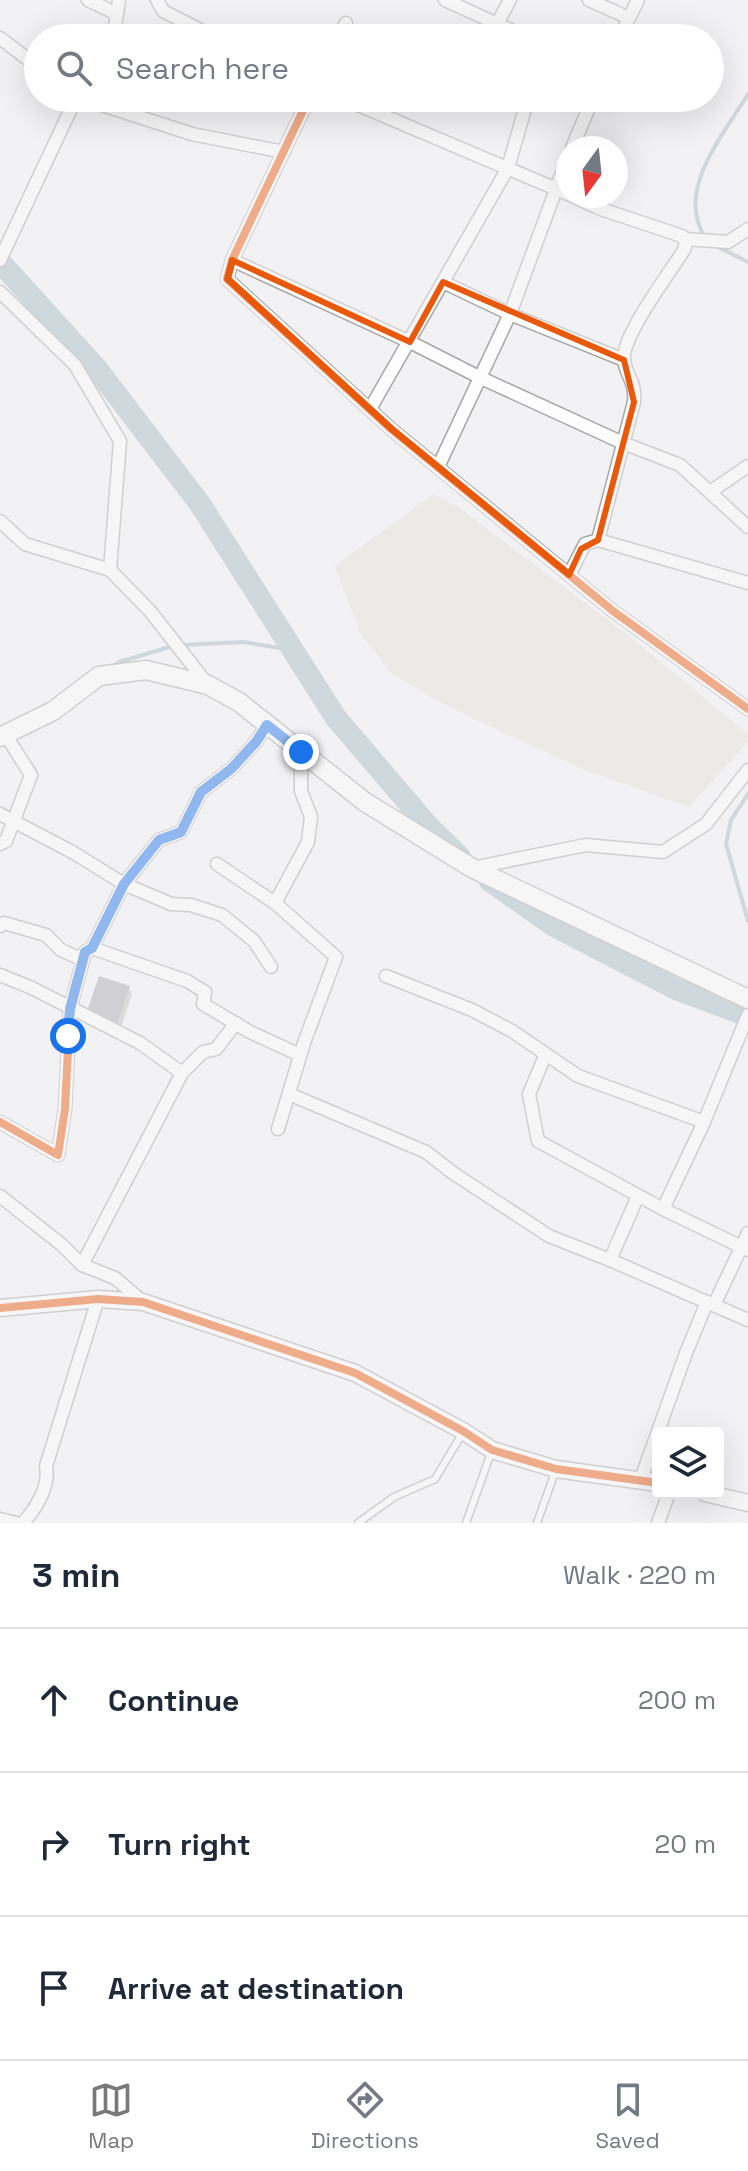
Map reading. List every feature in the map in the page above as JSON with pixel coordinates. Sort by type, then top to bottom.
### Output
[{"type":"main road","points":[[3,735],[53,711],[99,676],[146,670],[208,685],[239,702],[365,802],[472,868],[748,999]]},
{"type":"street","points":[[88,0],[117,14]]},
{"type":"street","points":[[115,24],[119,0]]},
{"type":"street","points":[[157,0],[163,11],[189,24]]},
{"type":"street","points":[[445,0],[497,24],[510,0]]},
{"type":"street","points":[[589,0],[629,18]]},
{"type":"street","points":[[626,24],[638,0]]},
{"type":"street","points":[[0,38],[24,56]]},
{"type":"street","points":[[0,260],[71,112]]},
{"type":"street","points":[[122,112],[192,134],[284,152]]},
{"type":"street","points":[[303,112],[232,260],[227,279],[438,467],[613,611],[748,709]]},
{"type":"street","points":[[375,112],[555,188],[510,314],[438,467]]},
{"type":"street","points":[[370,409],[508,168],[524,112]]},
{"type":"street","points":[[577,136],[587,112]]},
{"type":"street","points":[[604,208],[685,239],[728,242],[748,229]]},
{"type":"street","points":[[598,540],[635,389],[624,360],[627,340],[684,250],[685,239]]},
{"type":"street","points":[[232,260],[623,443],[680,465],[748,527]]},
{"type":"street","points":[[443,282],[510,314],[624,360]]},
{"type":"street","points":[[0,292],[75,365],[120,441],[110,570]]},
{"type":"street","points":[[710,492],[748,466]]},
{"type":"street","points":[[0,521],[25,544],[110,570],[150,611],[208,685]]},
{"type":"street","points":[[569,575],[585,544],[598,540],[748,583]]},
{"type":"street","points":[[0,1122],[58,1155],[65,1109],[70,1009],[85,952],[92,948],[124,884],[159,840],[181,832],[201,792],[231,769],[267,725]]},
{"type":"street","points":[[0,844],[6,841],[31,775],[3,735]]},
{"type":"street","points":[[275,903],[308,842],[311,817],[301,791],[301,752]]},
{"type":"street","points":[[472,868],[586,845],[663,852],[706,824],[748,770]]},
{"type":"street","points":[[0,814],[74,853],[124,884],[171,904],[191,905],[222,915],[254,941],[271,967]]},
{"type":"street","points":[[217,864],[275,903],[336,957],[300,1055],[278,1129]]},
{"type":"street","points":[[0,926],[4,923],[16,925],[46,935],[61,950],[83,960]]},
{"type":"street","points":[[92,948],[187,981],[205,992],[203,1004],[300,1055]]},
{"type":"street","points":[[0,975],[140,1043],[182,1073]]},
{"type":"street","points":[[386,976],[472,1010],[512,1031],[578,1076],[704,1122]]},
{"type":"street","points":[[663,1209],[704,1122],[748,1015]]},
{"type":"street","points":[[82,1265],[182,1073],[203,1052],[216,1049],[236,1023]]},
{"type":"street","points":[[545,1056],[529,1094],[538,1141],[663,1209],[744,1248]]},
{"type":"street","points":[[289,1094],[426,1152],[549,1236],[748,1320]]},
{"type":"street","points":[[0,1196],[62,1245],[82,1265],[115,1278],[143,1302]]},
{"type":"street","points":[[610,1260],[638,1196]]},
{"type":"street","points":[[0,1308],[98,1299],[143,1302],[355,1373],[492,1450],[556,1469],[650,1481],[686,1353],[710,1304],[744,1248],[748,1233]]},
{"type":"street","points":[[23,1523],[35,1510],[48,1479],[46,1466],[98,1299]]},
{"type":"street","points":[[724,1497],[748,1503]]},
{"type":"street","points":[[658,1523],[667,1499]]},
{"type":"street","points":[[0,1519],[16,1523]]},
{"type":"lane","points":[[358,1523],[394,1497],[435,1479],[463,1431]]},
{"type":"lane","points":[[466,1523],[492,1450]]},
{"type":"lane","points":[[537,1523],[556,1469]]},
{"type":"highlighted area","points":[[232,260],[410,342],[443,282],[624,360],[634,402],[598,540],[581,549],[569,575],[391,429],[227,279]]},
{"type":"shaded area","points":[[434,494],[458,507],[625,633],[748,734],[748,742],[689,807],[582,769],[443,704],[392,674],[360,632],[335,566]]},
{"type":"building","points":[[99,976],[130,986],[117,1024],[86,1014]]},
{"type":"waterway","points":[[706,239],[698,221],[696,202],[699,183],[715,146],[748,94]]},
{"type":"waterway","points":[[716,246],[748,262]]},
{"type":"waterway","points":[[0,262],[97,369],[200,504],[336,718],[429,827],[460,857]]},
{"type":"waterway","points":[[182,645],[244,642],[292,650]]},
{"type":"waterway","points":[[110,668],[119,662],[173,646]]},
{"type":"waterway","points":[[748,794],[731,820],[726,844],[748,921]]},
{"type":"waterway","points":[[490,881],[554,926],[676,989],[748,1016]]},
{"type":"cycle path","points":[[302,112],[232,260],[227,279],[391,429],[613,611],[748,709]]},
{"type":"cycle path","points":[[0,1122],[58,1155],[65,1109],[70,1009],[85,952],[92,948],[124,884],[159,840],[181,832],[201,792],[231,769],[267,725]]},
{"type":"cycle path","points":[[0,1308],[98,1299],[143,1302],[355,1373],[492,1450],[556,1469],[652,1482]]},
{"type":"route","points":[[68,1036],[70,1009],[85,952],[92,948],[124,884],[159,840],[181,832],[201,792],[231,769],[267,725],[301,752]]}]
